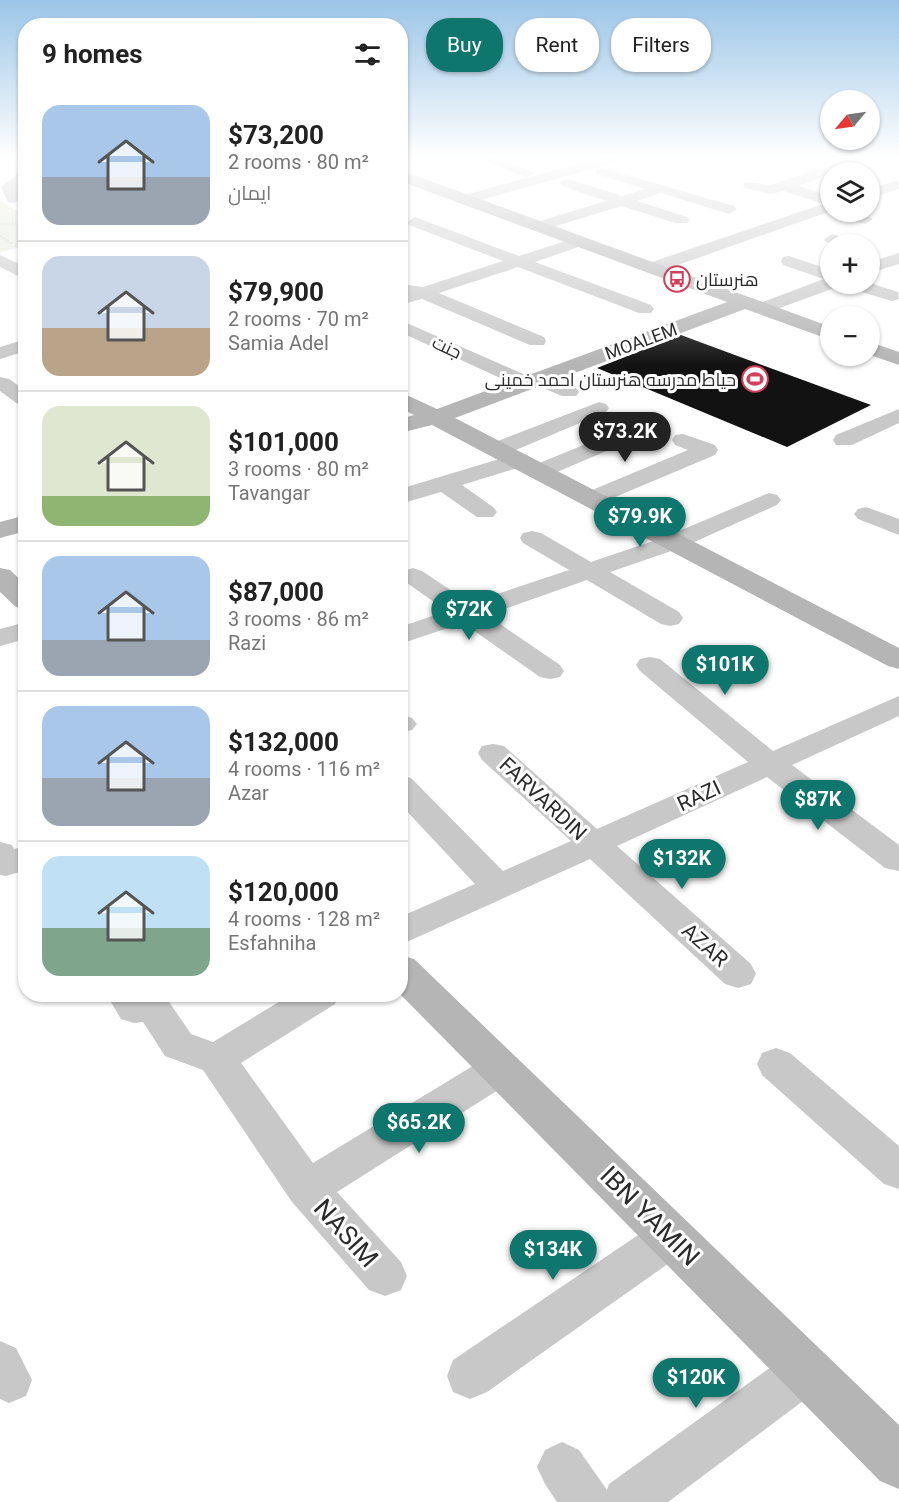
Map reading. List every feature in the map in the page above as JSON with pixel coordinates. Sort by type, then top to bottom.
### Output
[{"type":"street","points":[[427,226],[645,309]]},
{"type":"street","points":[[540,226],[820,330]]},
{"type":"street","points":[[774,226],[800,234]]},
{"type":"street","points":[[652,268],[774,226]]},
{"type":"street","points":[[686,239],[736,256]]},
{"type":"street","points":[[408,297],[581,241]]},
{"type":"street","points":[[0,260],[18,251]]},
{"type":"street","points":[[880,255],[897,259]]},
{"type":"street","points":[[880,265],[897,259]]},
{"type":"street","points":[[0,260],[18,270]]},
{"type":"street","points":[[789,261],[820,272]]},
{"type":"street","points":[[408,286],[537,341]]},
{"type":"street","points":[[754,305],[820,286]]},
{"type":"street","points":[[880,292],[892,296]]},
{"type":"street","name":"MOALEM","points":[[408,424],[436,417],[754,305]]},
{"type":"street","name":"جنت","points":[[408,328],[533,381],[569,392]]},
{"type":"street","points":[[880,346],[899,339]]},
{"type":"street","points":[[0,353],[18,347]]},
{"type":"street","points":[[880,352],[899,359]]},
{"type":"street","points":[[2,383],[18,395]]},
{"type":"street","points":[[408,403],[899,660]]},
{"type":"street","points":[[519,460],[599,408]]},
{"type":"street","points":[[844,440],[899,415]]},
{"type":"street","points":[[408,494],[519,460],[640,428]]},
{"type":"street","points":[[593,498],[683,450],[712,474]]},
{"type":"street","points":[[444,483],[485,512]]},
{"type":"street","points":[[408,633],[674,542],[769,500]]},
{"type":"street","points":[[866,513],[899,528]]},
{"type":"street","points":[[0,530],[18,526]]},
{"type":"street","points":[[532,538],[670,618]]},
{"type":"street","points":[[413,576],[550,671]]},
{"type":"street","points":[[0,638],[18,632]]},
{"type":"street","points":[[650,665],[770,764],[897,860]]},
{"type":"street","name":"RAZI","points":[[408,928],[899,705]]},
{"type":"street","name":"FARVARDIN","points":[[493,753],[592,845]]},
{"type":"street","points":[[408,793],[498,887]]},
{"type":"street","name":"AZAR","points":[[592,845],[738,974]]},
{"type":"street","points":[[0,853],[6,864],[18,860]]},
{"type":"street","name":"IBN YAMIN","points":[[408,978],[899,1462]]},
{"type":"street","points":[[129,1002],[134,1009],[152,1006],[178,1045],[217,1059],[309,1002]]},
{"type":"street","name":"NASIM","points":[[217,1059],[307,1190],[385,1276]]},
{"type":"street","points":[[776,1065],[899,1172]]},
{"type":"street","name":"NASIM","points":[[307,1190],[500,1069]]},
{"type":"street","points":[[470,1376],[671,1237]]},
{"type":"street","points":[[627,1502],[806,1370]]},
{"type":"path","points":[[0,236],[18,248]]},
{"type":"shaded area","points":[[0,226],[18,226],[18,248],[0,252]]},
{"type":"building","points":[[681,335],[871,405],[787,447],[597,368]]},
{"type":"place","name":"هنرستان","points":[[677,279]]},
{"type":"place","name":"حیاط مدرسه هنرستان احمد خمینی","points":[[755,379]]}]
